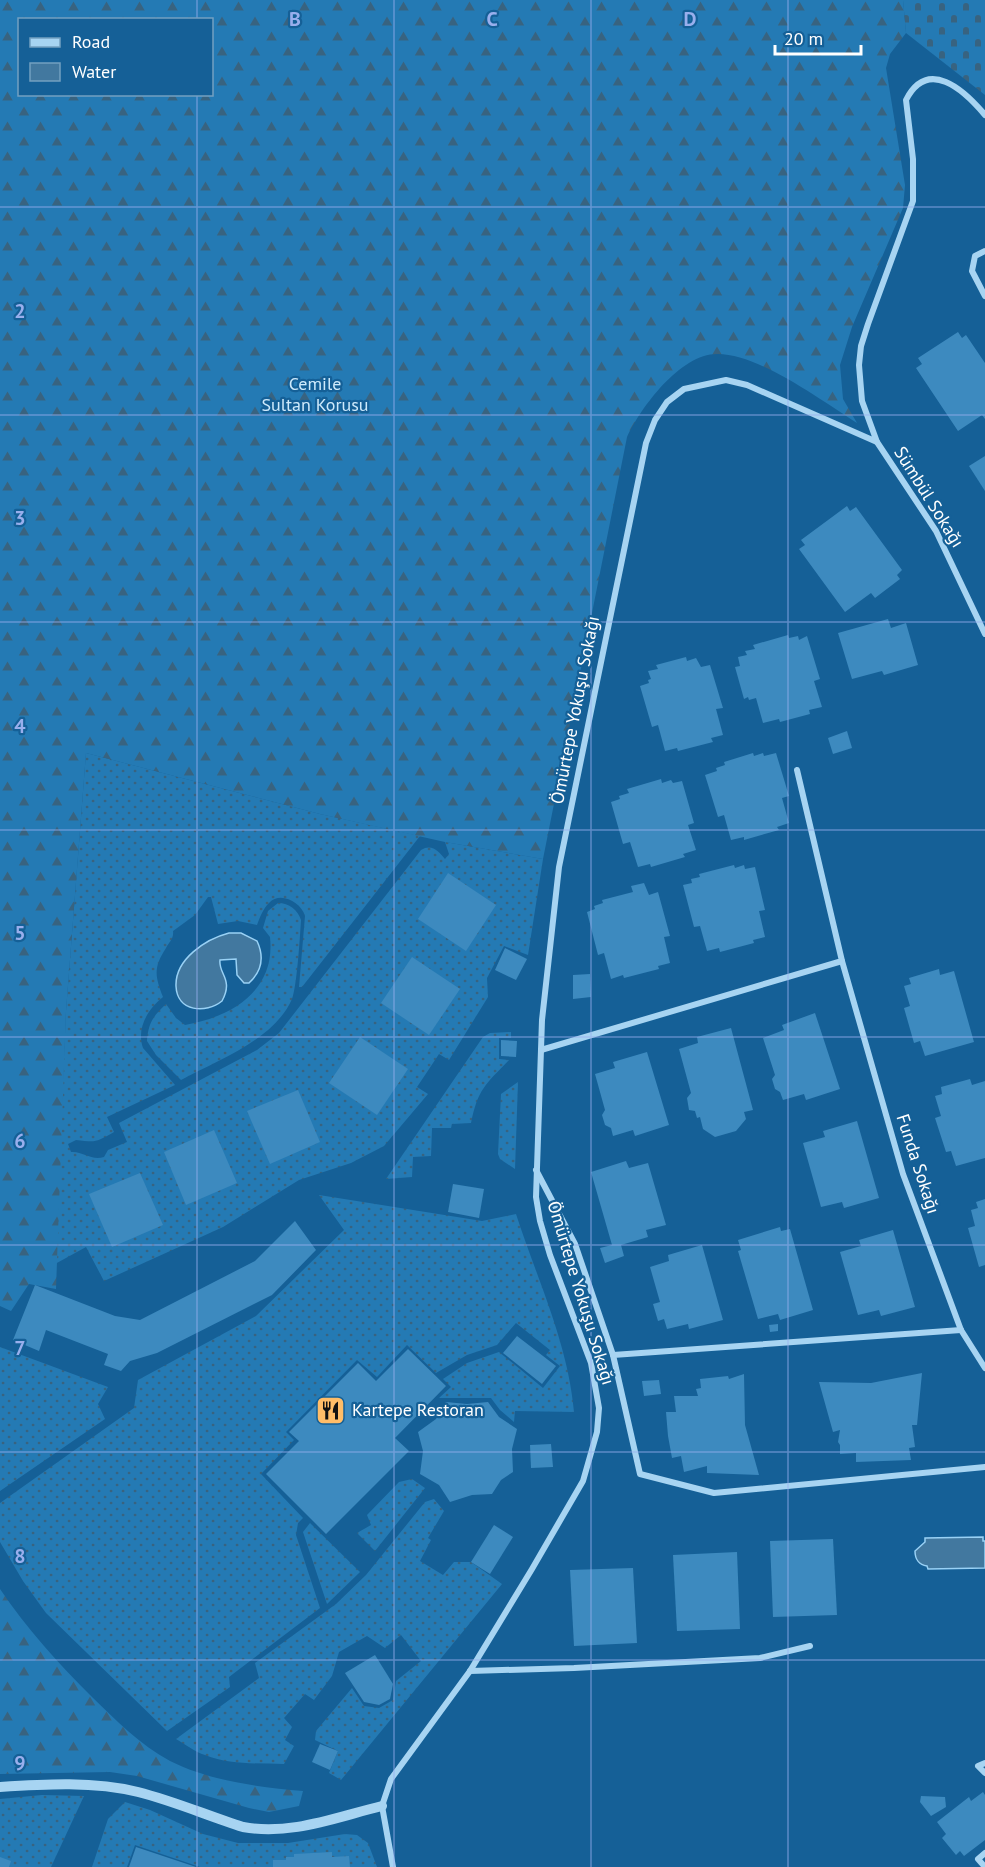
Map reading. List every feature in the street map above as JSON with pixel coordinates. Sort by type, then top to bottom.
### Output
[{"type":"street","points":[[877,442],[862,401],[859,364],[861,346],[868,324],[914,201],[913,159],[906,100],[915,86],[924,81],[943,80],[966,94],[985,115]]},
{"type":"street","points":[[985,251],[975,256],[972,271],[985,296]]},
{"type":"street","name":"Ömürtepe Yokuşu Sokağı","points":[[393,1867],[382,1806],[391,1779],[470,1671],[583,1481],[597,1432],[599,1408],[591,1362],[550,1255],[536,1197],[541,1050],[551,929],[559,867],[646,443],[655,420],[667,402],[684,389],[726,380],[747,385],[877,442]]},
{"type":"street","name":"Sümbül Sokağı","points":[[877,442],[936,531],[985,634]]},
{"type":"street","name":"Funda Sokağı","points":[[797,770],[842,961],[903,1173],[961,1330],[985,1368]]},
{"type":"street","points":[[541,1050],[842,961]]},
{"type":"street","points":[[536,1169],[575,1244],[613,1355],[640,1474],[714,1493],[985,1467]]},
{"type":"street","points":[[613,1355],[961,1330]]},
{"type":"street","points":[[470,1671],[760,1658],[810,1646]]},
{"type":"street","points":[[985,1762],[978,1766],[985,1773]]},
{"type":"street","points":[[0,1787],[33,1785],[111,1787],[138,1792],[243,1827],[261,1830],[296,1828],[382,1806]]},
{"type":"street","points":[[985,1853],[978,1859],[985,1867]]},
{"type":"green space","name":"Cemile Sultan Korusu","points":[[0,0],[903,0],[906,33],[890,54],[886,68],[905,185],[903,208],[852,327],[840,365],[843,399],[857,423],[790,380],[734,356],[718,354],[704,356],[690,362],[652,397],[627,437],[543,859],[445,842],[320,814],[86,753],[66,1011],[56,1289],[29,1284],[11,1311],[0,1306]]},
{"type":"green space","points":[[903,0],[985,0],[985,95],[906,33]]},
{"type":"green space","points":[[86,753],[320,814],[420,836],[302,987],[299,987],[305,916],[299,906],[290,900],[279,898],[269,903],[263,910],[257,925],[238,921],[218,924],[211,897],[208,897],[195,915],[173,931],[172,938],[157,967],[158,983],[163,997],[148,1013],[142,1026],[141,1041],[143,1048],[175,1085],[107,1117],[114,1132],[108,1136],[95,1141],[76,1140],[68,1144],[71,1152],[91,1157],[104,1157],[108,1150],[127,1142],[119,1123],[257,1050],[279,1033],[421,850],[432,848],[445,859],[449,854],[445,842],[543,859],[528,955],[504,946],[487,978],[488,997],[449,1060],[439,1054],[417,1087],[428,1094],[384,1146],[351,1163],[299,1180],[223,1227],[104,1281],[86,1247],[55,1264],[66,1011]]},
{"type":"green space","points":[[278,903],[293,908],[301,920],[297,973],[292,999],[284,1013],[259,1037],[181,1080],[156,1055],[147,1041],[152,1021],[166,1004],[176,1018],[185,1025],[219,1015],[234,1008],[247,998],[258,986],[266,972],[270,956],[270,937],[263,928],[268,911]]},
{"type":"green space","points":[[511,1032],[511,1038],[499,1038],[499,1059],[509,1060],[484,1088],[471,1123],[452,1124],[451,1128],[432,1128],[431,1156],[413,1157],[412,1177],[386,1179],[483,1037],[490,1033]]},
{"type":"green space","points":[[518,1082],[515,1169],[500,1159],[498,1154],[501,1094]]},
{"type":"green space","points":[[319,1195],[482,1221],[516,1214],[559,1336],[571,1386],[574,1412],[515,1411],[514,1422],[500,1410],[491,1398],[439,1398],[451,1387],[443,1379],[467,1363],[499,1352],[543,1388],[560,1366],[546,1355],[550,1350],[516,1323],[497,1345],[467,1355],[436,1373],[407,1345],[377,1377],[357,1360],[286,1432],[294,1440],[261,1474],[303,1518],[298,1523],[296,1535],[320,1608],[229,1677],[230,1687],[167,1731],[46,1613],[23,1581],[0,1542],[0,1503],[134,1408],[138,1380],[256,1316],[344,1230]]},
{"type":"green space","points":[[0,1347],[108,1387],[98,1404],[105,1419],[0,1491]]},
{"type":"green space","points":[[412,1479],[425,1488],[375,1551],[357,1533],[371,1525],[367,1515],[399,1482]]},
{"type":"green space","points":[[434,1499],[444,1511],[428,1538],[431,1540],[420,1561],[443,1575],[454,1562],[471,1562],[502,1584],[341,1780],[329,1773],[338,1751],[315,1740],[316,1731],[352,1688],[364,1706],[379,1708],[393,1700],[396,1681],[421,1661],[401,1635],[385,1648],[367,1636],[339,1652],[332,1676],[314,1700],[305,1694],[284,1718],[292,1727],[285,1740],[294,1746],[284,1764],[244,1763],[215,1758],[201,1754],[176,1739],[259,1678],[255,1663],[336,1604],[366,1575],[425,1502]]},
{"type":"green space","points":[[310,1523],[360,1572],[327,1604],[303,1532]]},
{"type":"green space","points":[[0,1589],[32,1632],[67,1671],[138,1740],[170,1761],[201,1774],[252,1785],[303,1791],[299,1806],[269,1812],[137,1776],[110,1772],[0,1774]]},
{"type":"green space","points":[[42,1795],[84,1796],[51,1867],[0,1867],[0,1799]]},
{"type":"green space","points":[[125,1802],[150,1810],[203,1834],[238,1843],[288,1843],[345,1834],[357,1835],[368,1843],[377,1867],[200,1867],[135,1845],[127,1867],[92,1867],[108,1819]]},
{"type":"water","points":[[229,933],[241,933],[257,941],[261,958],[257,973],[249,983],[244,983],[237,975],[236,959],[220,960],[226,982],[222,1001],[201,1009],[187,1006],[181,1001],[176,986],[181,967],[186,959],[202,945]]},
{"type":"water","points":[[983,1537],[985,1568],[928,1569],[916,1557],[915,1551],[925,1542],[925,1538]]},
{"type":"building","points":[[958,332],[962,338],[966,335],[985,363],[985,419],[982,415],[958,431],[916,368],[922,364],[918,358]]},
{"type":"building","points":[[985,456],[985,491],[969,466]]},
{"type":"building","points":[[847,506],[850,511],[856,507],[902,570],[897,575],[900,579],[875,598],[871,593],[845,612],[799,549],[805,545],[801,540]]},
{"type":"building","points":[[888,619],[891,628],[906,623],[918,665],[884,675],[882,671],[852,679],[838,633]]},
{"type":"building","points":[[788,635],[789,638],[798,636],[799,640],[807,636],[820,679],[814,681],[822,707],[809,710],[810,714],[780,722],[779,719],[763,723],[756,698],[744,699],[735,667],[740,666],[738,657],[747,655],[745,651],[755,649],[753,645]]},
{"type":"building","points":[[686,657],[687,661],[696,658],[701,667],[710,665],[723,708],[716,709],[723,735],[711,738],[713,742],[678,751],[677,748],[665,751],[658,725],[652,727],[640,686],[649,683],[648,680],[651,679],[648,671],[658,669],[656,665]]},
{"type":"building","points":[[847,731],[852,748],[833,754],[828,738]]},
{"type":"building","points":[[753,753],[754,756],[763,753],[764,756],[776,753],[789,796],[782,798],[789,823],[777,827],[779,830],[744,840],[744,837],[731,840],[724,815],[718,817],[705,775],[717,771],[716,768],[725,765],[724,762]]},
{"type":"building","points":[[661,779],[662,783],[671,780],[673,783],[682,781],[694,823],[688,825],[696,850],[683,854],[685,857],[651,867],[650,864],[638,867],[630,842],[623,844],[611,802],[629,793],[627,789]]},
{"type":"building","points":[[734,865],[735,868],[744,865],[745,869],[755,867],[765,910],[759,911],[765,937],[753,940],[754,943],[720,952],[719,948],[707,951],[700,926],[694,927],[683,885],[692,883],[691,879],[700,877],[699,874]]},
{"type":"building","points":[[448,873],[496,905],[466,951],[418,919]]},
{"type":"building","points":[[644,883],[649,895],[658,892],[670,936],[664,937],[670,963],[658,966],[659,969],[611,979],[604,953],[598,955],[587,912],[603,903],[602,900],[633,892],[631,886]]},
{"type":"building","points":[[505,948],[527,959],[516,980],[495,970]]},
{"type":"building","points":[[412,957],[460,989],[429,1035],[381,1003]]},
{"type":"building","points":[[939,969],[940,975],[954,971],[974,1042],[925,1056],[920,1041],[914,1043],[904,1008],[910,1006],[904,986],[911,984],[909,978]]},
{"type":"building","points":[[590,974],[591,997],[573,999],[573,975]]},
{"type":"building","points":[[815,1013],[840,1089],[806,1100],[804,1094],[783,1100],[780,1092],[775,1089],[772,1079],[775,1075],[763,1038],[784,1030],[782,1025]]},
{"type":"building","points":[[731,1028],[753,1110],[744,1112],[746,1119],[736,1131],[715,1137],[703,1129],[700,1117],[697,1118],[695,1111],[689,1110],[687,1098],[691,1093],[679,1049],[698,1043],[697,1037]]},
{"type":"building","points":[[360,1037],[408,1069],[377,1115],[329,1083]]},
{"type":"building","points":[[501,1040],[517,1041],[516,1057],[501,1056]]},
{"type":"building","points":[[647,1052],[669,1125],[635,1136],[633,1130],[613,1136],[611,1128],[605,1125],[602,1115],[605,1110],[595,1074],[615,1068],[613,1062]]},
{"type":"building","points":[[970,1079],[972,1085],[985,1081],[985,1158],[956,1166],[951,1151],[946,1152],[935,1118],[941,1116],[935,1096],[942,1094],[941,1087]]},
{"type":"building","points":[[298,1090],[320,1142],[270,1164],[247,1111]]},
{"type":"building","points":[[857,1121],[879,1198],[844,1208],[842,1202],[821,1207],[803,1143],[825,1137],[823,1131]]},
{"type":"building","points":[[214,1130],[237,1183],[186,1205],[164,1152]]},
{"type":"building","points":[[626,1161],[629,1168],[648,1163],[666,1225],[646,1230],[648,1237],[621,1245],[624,1256],[605,1263],[600,1248],[612,1245],[591,1172]]},
{"type":"building","points":[[140,1173],[163,1225],[112,1247],[89,1194]]},
{"type":"building","points":[[453,1184],[484,1189],[479,1218],[448,1212]]},
{"type":"building","points":[[985,1199],[985,1265],[979,1267],[968,1228],[975,1226],[971,1210],[978,1208],[976,1202]]},
{"type":"building","points":[[295,1221],[316,1250],[272,1295],[157,1353],[130,1361],[121,1371],[104,1365],[108,1354],[46,1330],[39,1351],[13,1340],[35,1285],[115,1316],[140,1320],[255,1261]]},
{"type":"building","points":[[780,1227],[781,1231],[790,1229],[813,1310],[780,1320],[778,1314],[758,1319],[738,1251],[741,1250],[738,1240]]},
{"type":"building","points":[[893,1230],[915,1307],[881,1316],[879,1310],[858,1315],[840,1252],[861,1246],[859,1240]]},
{"type":"building","points":[[702,1245],[723,1320],[689,1329],[688,1324],[667,1329],[664,1319],[658,1321],[653,1304],[660,1302],[650,1267],[669,1261],[668,1255]]},
{"type":"building","points":[[778,1324],[778,1331],[770,1332],[769,1325]]},
{"type":"building","points":[[517,1336],[556,1366],[542,1384],[503,1353]]},
{"type":"building","points":[[408,1349],[446,1386],[395,1438],[409,1451],[326,1534],[266,1474],[299,1441],[289,1432],[358,1363],[376,1381]]},
{"type":"building","points":[[922,1373],[917,1425],[912,1425],[915,1447],[909,1448],[911,1460],[856,1462],[856,1453],[840,1454],[838,1442],[840,1430],[833,1432],[819,1382],[871,1383]]},
{"type":"building","points":[[744,1374],[745,1425],[759,1475],[707,1473],[707,1466],[684,1472],[681,1456],[672,1458],[668,1436],[666,1412],[676,1412],[674,1396],[698,1396],[696,1389],[701,1388],[700,1379],[728,1376],[729,1379]]},
{"type":"building","points":[[659,1380],[661,1394],[644,1396],[642,1381]]},
{"type":"building","points":[[446,1402],[467,1404],[488,1402],[499,1417],[517,1429],[512,1449],[513,1472],[501,1480],[492,1494],[472,1495],[450,1502],[439,1485],[420,1474],[423,1451],[418,1432],[436,1419]]},
{"type":"building","points":[[551,1444],[553,1467],[531,1468],[530,1445]]},
{"type":"building","points":[[494,1525],[513,1537],[490,1574],[471,1562]]},
{"type":"building","points":[[833,1539],[837,1615],[773,1617],[770,1541]]},
{"type":"building","points":[[737,1552],[740,1629],[677,1631],[673,1555]]},
{"type":"building","points":[[633,1568],[637,1643],[574,1646],[570,1570]]},
{"type":"building","points":[[375,1655],[393,1684],[390,1699],[379,1705],[364,1702],[345,1673]]},
{"type":"building","points":[[320,1744],[338,1751],[330,1770],[312,1762]]},
{"type":"building","points":[[983,1792],[985,1795],[985,1840],[964,1856],[960,1851],[956,1855],[942,1838],[946,1834],[937,1822],[969,1797],[971,1801]]},
{"type":"building","points":[[921,1796],[945,1797],[946,1807],[931,1816],[920,1802]]},
{"type":"building","points":[[136,1847],[196,1867],[129,1867]]},
{"type":"building","points":[[332,1852],[332,1857],[349,1856],[350,1867],[273,1867],[273,1860],[286,1860],[286,1857],[294,1857],[294,1854]]},
{"type":"building","points":[[0,1857],[11,1861],[9,1867],[0,1867]]},
{"type":"place","name":"Kartepe Restoran","points":[[331,1410]]}]
